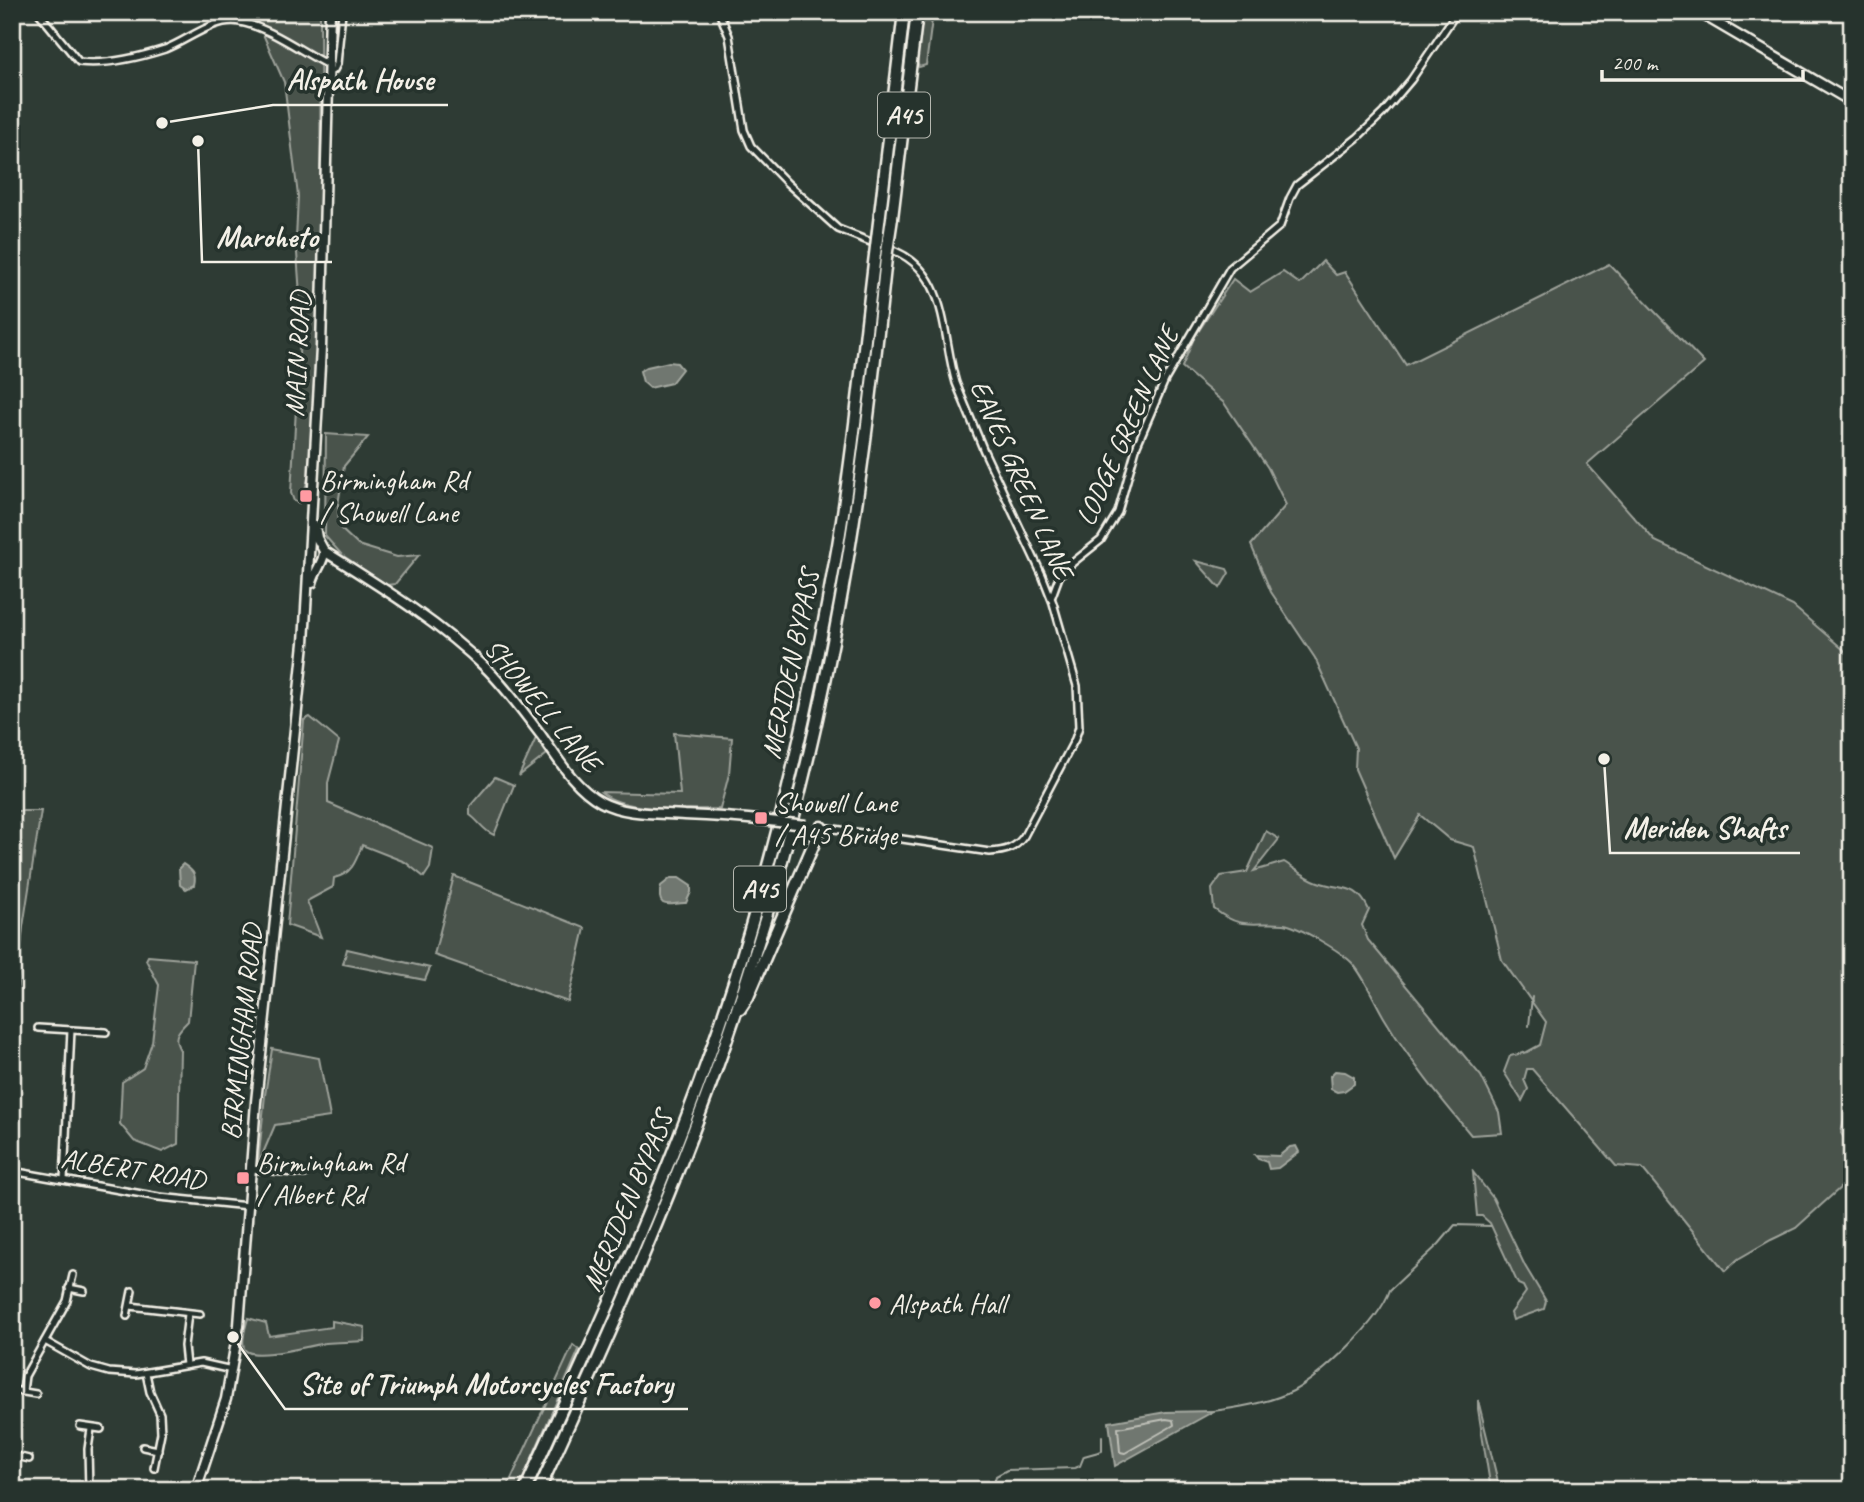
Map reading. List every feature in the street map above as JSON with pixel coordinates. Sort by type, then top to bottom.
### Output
[{"type":"highway","name":"MERIDEN BYPASS","points":[[525,1490],[638,1239],[688,1115],[719,1026],[770,855],[813,674],[838,542],[904,12]]},
{"type":"highway","name":"MERIDEN BYPASS","points":[[539,1490],[647,1249],[734,1018],[777,877],[804,774],[841,599],[856,502],[917,12]]},
{"type":"highway","points":[[734,1018],[748,997],[821,827]]},
{"type":"main road","name":"MAIN ROAD","points":[[310,553],[323,283],[330,12]]},
{"type":"main road","points":[[1698,12],[1852,102]]},
{"type":"main road","name":"MAIN ROAD","points":[[313,488],[316,531],[322,555]]},
{"type":"main road","points":[[310,553],[315,547],[322,555]]},
{"type":"main road","name":"SHOWELL LANE","points":[[310,553],[316,561],[322,555],[338,559],[463,647],[489,671],[512,698],[583,790],[600,802],[649,814],[821,827]]},
{"type":"main road","name":"BIRMINGHAM ROAD","points":[[197,1490],[226,1399],[242,1293],[251,1169],[306,617],[310,553]]},
{"type":"main road","name":"BIRMINGHAM ROAD","points":[[306,617],[314,574],[322,555]]},
{"type":"street","points":[[38,12],[76,60],[88,63],[145,54],[166,48],[215,24],[243,22],[334,70],[337,64],[342,12]]},
{"type":"street","points":[[238,12],[243,22]]},
{"type":"street","name":"EAVES GREEN LANE","points":[[719,12],[729,36],[744,130],[751,146],[838,229],[856,238],[903,253],[917,264],[937,295],[944,315],[948,357],[956,383],[1053,603]]},
{"type":"street","name":"LODGE GREEN LANE","points":[[1059,577],[1066,568],[1101,540],[1118,512],[1137,445],[1165,380],[1230,268],[1280,226],[1297,185],[1357,138],[1383,113],[1410,80],[1457,12]]},
{"type":"street","points":[[1042,575],[1059,577],[1052,593],[1053,603]]},
{"type":"street","name":"SHOWELL LANE","points":[[821,827],[990,852],[1007,850],[1017,845],[1068,753],[1079,727],[1077,686],[1053,603]]},
{"type":"street","points":[[38,1028],[106,1032]]},
{"type":"street","points":[[64,1180],[71,1030]]},
{"type":"street","points":[[251,1169],[305,1174]]},
{"type":"street","name":"ALBERT ROAD","points":[[12,1171],[159,1197],[248,1206]]},
{"type":"street","points":[[23,1391],[25,1376],[67,1301],[73,1275]]},
{"type":"street","points":[[69,1289],[84,1292]]},
{"type":"street","points":[[127,1316],[132,1291]]},
{"type":"street","points":[[130,1306],[200,1314]]},
{"type":"street","points":[[186,1365],[184,1346],[188,1314]]},
{"type":"street","points":[[45,1341],[91,1367],[109,1372],[146,1373],[201,1363],[232,1370]]},
{"type":"street","points":[[146,1373],[150,1392],[160,1414],[161,1433],[154,1468]]},
{"type":"street","points":[[12,1390],[36,1394]]},
{"type":"street","points":[[79,1426],[101,1429]]},
{"type":"street","points":[[89,1490],[88,1449],[91,1429]]},
{"type":"street","points":[[143,1447],[158,1450]]},
{"type":"street","points":[[12,1455],[29,1459]]},
{"type":"shaded area","points":[[265,12],[320,12],[319,250],[313,435],[311,464],[299,503],[294,501],[291,493],[299,359],[300,295],[296,239],[298,196],[284,82],[256,18]]},
{"type":"shaded area","points":[[922,12],[933,12],[926,65],[919,67],[916,59]]},
{"type":"shaded area","points":[[1323,261],[1336,275],[1345,272],[1406,365],[1609,264],[1704,363],[1587,464],[1655,541],[1793,606],[1852,657],[1852,1086],[1841,1133],[1852,1151],[1852,1177],[1796,1228],[1738,1259],[1725,1271],[1642,1168],[1616,1166],[1532,1069],[1527,1069],[1524,1080],[1528,1089],[1522,1101],[1504,1072],[1510,1056],[1540,1045],[1546,1022],[1502,960],[1474,847],[1450,840],[1420,815],[1394,858],[1355,769],[1356,748],[1315,658],[1271,592],[1251,545],[1286,505],[1268,468],[1224,403],[1182,367],[1194,338],[1233,279],[1250,292],[1283,272],[1300,284]]},
{"type":"shaded area","points":[[326,434],[368,437],[344,466],[338,505],[339,527],[358,545],[397,557],[419,555],[395,584],[387,585],[342,555],[325,536]]},
{"type":"shaded area","points":[[1196,561],[1227,569],[1229,573],[1220,588]]},
{"type":"shaded area","points":[[310,717],[339,741],[328,783],[328,803],[433,848],[430,868],[424,877],[405,862],[362,845],[349,870],[334,878],[333,887],[307,901],[321,937],[287,925],[304,720]]},
{"type":"shaded area","points":[[674,733],[732,738],[729,774],[720,809],[641,807],[611,799],[601,792],[680,794]]},
{"type":"shaded area","points":[[536,738],[547,754],[519,776]]},
{"type":"shaded area","points":[[495,777],[514,785],[494,835],[470,815],[470,806]]},
{"type":"shaded area","points":[[12,811],[41,811],[23,927],[17,990],[12,992]]},
{"type":"shaded area","points":[[1266,831],[1279,839],[1254,871],[1284,862],[1314,880],[1354,891],[1364,901],[1369,910],[1362,925],[1368,940],[1481,1076],[1499,1112],[1502,1133],[1471,1135],[1415,1064],[1358,971],[1344,956],[1299,929],[1284,924],[1240,923],[1214,909],[1212,889],[1221,876],[1247,872]]},
{"type":"shaded area","points":[[454,876],[585,928],[568,1002],[434,955]]},
{"type":"shaded area","points":[[347,949],[430,968],[425,980],[343,964]]},
{"type":"shaded area","points":[[148,956],[194,960],[188,1021],[176,1038],[180,1050],[178,1144],[162,1152],[134,1141],[120,1124],[122,1082],[143,1068],[152,1042],[159,985],[146,960]]},
{"type":"shaded area","points":[[272,1049],[319,1058],[330,1117],[275,1125],[258,1165],[265,1095]]},
{"type":"shaded area","points":[[1473,1172],[1493,1198],[1525,1266],[1546,1301],[1544,1309],[1513,1320],[1511,1313],[1526,1292],[1523,1286],[1518,1284],[1490,1223],[1482,1216],[1477,1216]]},
{"type":"shaded area","points":[[248,1318],[266,1323],[269,1336],[332,1327],[332,1321],[365,1327],[364,1341],[326,1343],[271,1353],[250,1353],[245,1350],[243,1343]]},
{"type":"shaded area","points":[[573,1345],[579,1350],[518,1490],[506,1490]]},
{"type":"shaded area","points":[[1478,1400],[1500,1490],[1491,1490]]},
{"type":"water","points":[[669,362],[677,363],[682,369],[671,383],[650,388],[643,382],[640,371]]},
{"type":"water","points":[[183,864],[191,870],[195,878],[194,885],[186,889],[180,885],[179,868]]},
{"type":"water","points":[[671,878],[679,878],[691,886],[686,903],[666,904],[661,900],[661,886]]},
{"type":"water","points":[[1335,1071],[1354,1077],[1354,1084],[1344,1091],[1331,1089],[1330,1076]]},
{"type":"water","points":[[1296,1146],[1299,1152],[1278,1168],[1269,1169],[1267,1162],[1255,1155],[1279,1156],[1290,1147]]},
{"type":"water","points":[[1214,1411],[1115,1466],[1109,1422],[1166,1412]]},
{"type":"waterway","points":[[1529,1026],[1532,997]]},
{"type":"waterway","points":[[1214,1411],[1274,1399],[1305,1383],[1334,1360],[1362,1332],[1384,1303],[1390,1290],[1439,1244],[1455,1225],[1491,1226]]},
{"type":"waterway","points":[[992,1490],[996,1476],[1007,1470],[1080,1466],[1084,1456],[1102,1451],[1102,1436]]},
{"type":"place","name":"Alspath House","points":[[162,123]]},
{"type":"place","name":"Maroheto","points":[[198,141]]},
{"type":"place","name":"Birmingham Rd / Showell Lane","points":[[306,496]]},
{"type":"place","name":"Meriden Shafts","points":[[1604,759]]},
{"type":"place","name":"Showell Lane / A45 Bridge","points":[[761,818]]},
{"type":"place","name":"Birmingham Rd / Albert Rd","points":[[243,1178]]},
{"type":"place","name":"Alspath Hall","points":[[875,1303]]},
{"type":"place","name":"Site of Triumph Motorcycles Factory","points":[[233,1337]]}]
